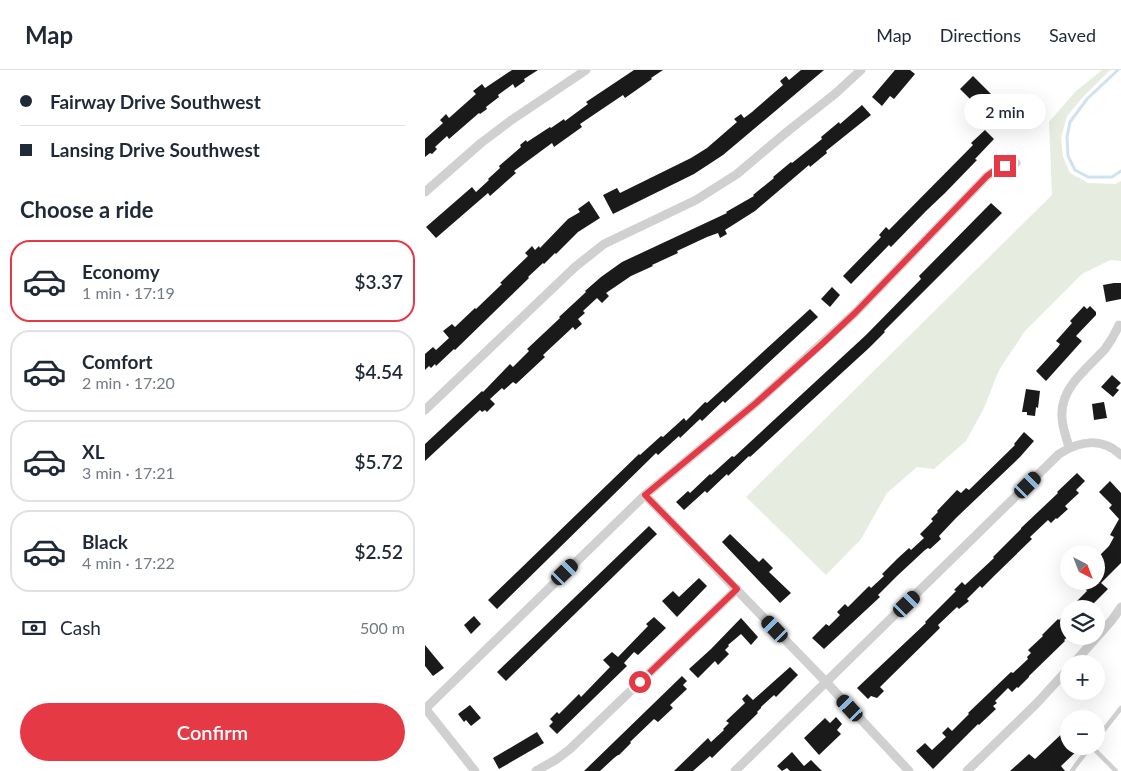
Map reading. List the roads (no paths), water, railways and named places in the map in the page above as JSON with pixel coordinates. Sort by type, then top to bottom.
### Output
[{"type":"street","points":[[425,192],[481,143],[510,121],[586,70]]},
{"type":"street","points":[[425,410],[592,252],[696,200],[737,174],[861,70]]},
{"type":"street","points":[[475,771],[425,709],[645,495],[756,403],[855,313],[987,176],[1005,166],[1016,163]]},
{"type":"street","points":[[1069,447],[1062,420],[1063,400],[1076,380],[1113,338],[1119,325]]},
{"type":"street","points":[[735,771],[1059,454],[1069,447],[1080,444],[1099,443],[1116,450],[1121,455]]},
{"type":"street","points":[[645,495],[826,682],[909,771]]},
{"type":"street","points":[[536,771],[570,749],[737,589]]},
{"type":"street","points":[[1081,655],[1121,607]]},
{"type":"street","points":[[967,771],[1060,678]]},
{"type":"lane","points":[[1105,728],[1121,708]]},
{"type":"lane","points":[[1072,771],[1083,755]]},
{"type":"lane","points":[[1100,755],[1116,771]]},
{"type":"waterway","points":[[1118,70],[1087,99],[1070,122],[1067,137],[1068,156],[1075,170],[1088,177],[1112,177],[1121,171]]}]
